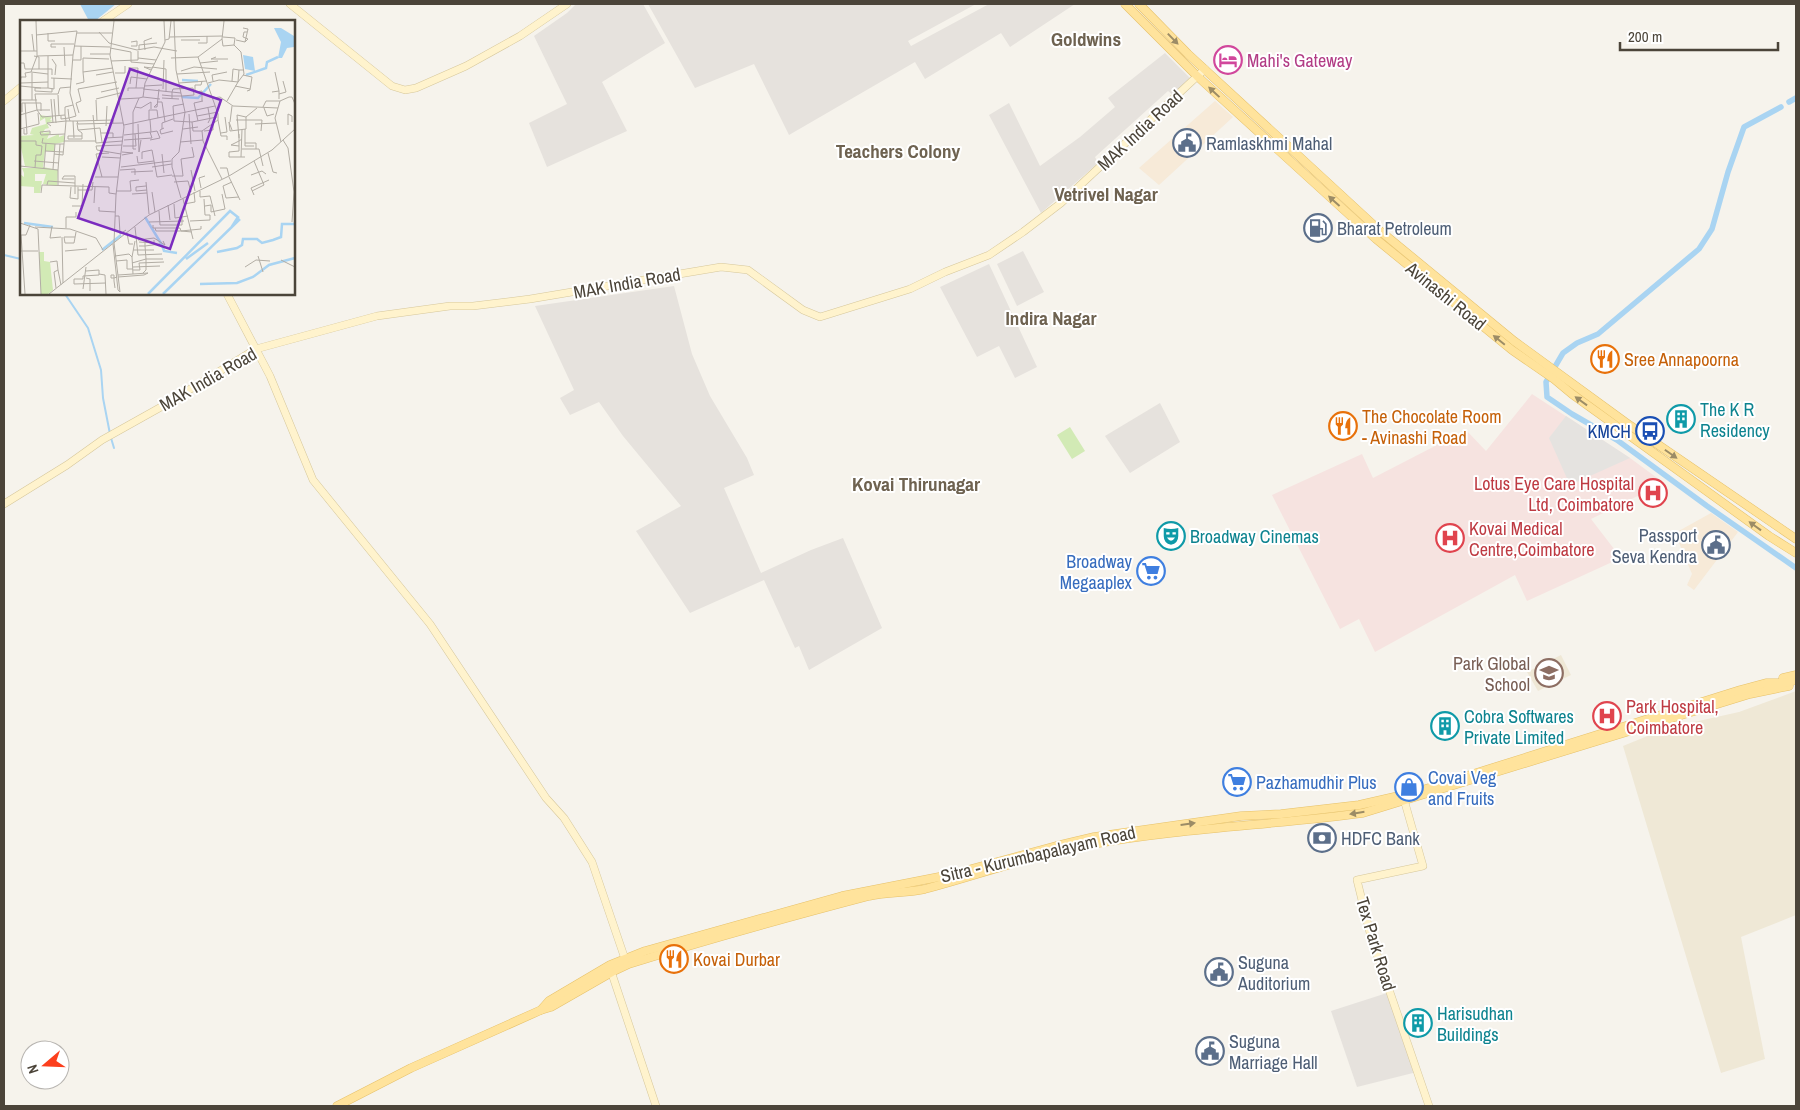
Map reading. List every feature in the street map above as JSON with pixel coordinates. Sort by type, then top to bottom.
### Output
[{"type":"main road","name":"Avinashi Road","points":[[1125,4],[1197,76],[1376,239],[1512,350],[1541,365]]},
{"type":"main road","name":"Avinashi Road","points":[[1139,4],[1188,54],[1266,128],[1382,233],[1541,365],[1796,539]]},
{"type":"main road","name":"Avinashi Road","points":[[1557,377],[1572,394],[1769,536],[1796,553]]},
{"type":"main road","points":[[1769,536],[1777,526]]},
{"type":"main road","points":[[1765,686],[1796,675]]},
{"type":"main road","name":"Sitra - Kurumbapalayam Road","points":[[337,1106],[411,1068],[541,1010],[549,1001],[611,968],[624,959],[645,951],[842,896],[949,876],[1056,846],[1094,838],[1241,816],[1281,814],[1403,798],[1765,686],[1796,682]]},
{"type":"main road","points":[[611,968],[872,896],[922,890],[1092,844],[1147,836],[1363,813],[1403,798]]},
{"type":"street","points":[[104,20],[128,4]]},
{"type":"street","points":[[290,4],[392,86],[405,90],[416,88],[441,78],[509,43],[567,4]]},
{"type":"street","name":"MAK India Road","points":[[4,504],[67,465],[110,435],[161,407],[256,349],[376,316],[450,306],[473,306],[530,299],[721,267],[748,270],[803,310],[820,317],[910,289],[945,272],[989,255],[1061,203],[1205,69]]},
{"type":"street","points":[[4,101],[20,89]]},
{"type":"street","points":[[228,295],[270,376],[313,480],[430,624],[528,772],[546,798],[564,818],[592,862],[624,959]]},
{"type":"street","name":"Tex Park Road","points":[[1403,798],[1423,866],[1358,880],[1371,937],[1429,1106]]},
{"type":"street","points":[[611,968],[656,1106]]},
{"type":"shaded area","points":[[576,4],[643,4],[665,43],[602,82],[627,131],[547,167],[529,123],[567,104],[534,36],[567,13]]},
{"type":"shaded area","points":[[648,4],[976,4],[908,41],[911,46],[989,4],[1075,4],[1010,47],[1001,33],[925,79],[915,62],[789,135],[754,64],[695,88]]},
{"type":"shaded area","points":[[1165,53],[1191,79],[1173,95],[1168,91],[1095,157],[1098,163],[1041,213],[989,115],[1009,103],[1040,166],[1080,137],[1115,107],[1108,98]]},
{"type":"shaded area","name":"Ramlaskhmi Mahal","points":[[1215,101],[1233,117],[1159,185],[1139,168]]},
{"type":"shaded area","points":[[1023,251],[1044,292],[1017,306],[997,264]]},
{"type":"shaded area","points":[[989,264],[1037,367],[1015,378],[999,346],[977,357],[940,287]]},
{"type":"shaded area","points":[[674,286],[692,354],[710,396],[747,458],[754,475],[724,488],[761,573],[811,550],[843,538],[882,628],[809,670],[799,646],[795,648],[764,580],[690,613],[636,531],[681,506],[623,436],[599,402],[570,415],[560,398],[574,390],[535,306]]},
{"type":"shaded area","name":"Kovai Medical Centre,Coimbatore","points":[[1532,394],[1630,458],[1664,483],[1591,519],[1621,558],[1527,601],[1515,575],[1375,652],[1359,619],[1340,629],[1272,495],[1362,454],[1373,478],[1466,430],[1486,451]]},
{"type":"shaded area","points":[[1160,403],[1180,442],[1130,473],[1105,436]]},
{"type":"shaded area","points":[[1566,416],[1630,458],[1570,485],[1549,438]]},
{"type":"shaded area","points":[[1711,513],[1738,532],[1694,590],[1687,585],[1692,574],[1675,533]]},
{"type":"shaded area","name":"Park Global School","points":[[1561,655],[1571,675],[1538,691],[1527,672]]},
{"type":"shaded area","points":[[1796,691],[1796,915],[1741,937],[1765,1059],[1721,1073],[1623,746],[1667,728],[1739,712]]},
{"type":"shaded area","points":[[1390,992],[1417,1072],[1357,1087],[1331,1011]]},
{"type":"green space","points":[[1070,427],[1085,451],[1072,459],[1057,435]]},
{"type":"water","points":[[80,4],[116,4],[96,20],[88,20]]},
{"type":"waterway","points":[[1789,102],[1796,98]]},
{"type":"waterway","points":[[1781,107],[1744,127],[1728,172],[1712,229],[1699,249],[1598,334],[1577,343],[1563,353],[1546,382],[1547,397],[1617,440],[1796,568]]},
{"type":"waterway","points":[[4,255],[20,259]]},
{"type":"waterway","points":[[66,295],[88,328],[101,370],[103,398],[110,434]]},
{"type":"waterway","points":[[111,438],[114,448]]},
{"type":"place","name":"Mahi's Gateway","points":[[1228,60]]},
{"type":"place","name":"Ramlaskhmi Mahal","points":[[1187,143]]},
{"type":"place","name":"Bharat Petroleum","points":[[1318,228]]},
{"type":"place","name":"Sree Annapoorna","points":[[1605,359]]},
{"type":"place","name":"The K R Residency","points":[[1681,419]]},
{"type":"place","name":"The Chocolate Room - Avinashi Road","points":[[1343,426]]},
{"type":"place","name":"KMCH","points":[[1650,431]]},
{"type":"place","name":"Lotus Eye Care Hospital Ltd, Coimbatore","points":[[1653,493]]},
{"type":"place","name":"Broadway Cinemas","points":[[1171,536]]},
{"type":"place","name":"Kovai Medical Centre,Coimbatore","points":[[1450,538]]},
{"type":"place","name":"Passport Seva Kendra","points":[[1716,545]]},
{"type":"place","name":"Broadway Megaaplex","points":[[1151,571]]},
{"type":"place","name":"Park Global School","points":[[1549,673]]},
{"type":"place","name":"Park Hospital, Coimbatore","points":[[1607,716]]},
{"type":"place","name":"Cobra Softwares Private Limited","points":[[1445,726]]},
{"type":"place","name":"Pazhamudhir Plus","points":[[1237,782]]},
{"type":"place","name":"Covai Veg and Fruits","points":[[1409,787]]},
{"type":"place","name":"HDFC Bank","points":[[1322,838]]},
{"type":"place","name":"Kovai Durbar","points":[[674,959]]},
{"type":"place","name":"Suguna Auditorium","points":[[1219,972]]},
{"type":"place","name":"Harisudhan Buildings","points":[[1418,1023]]},
{"type":"place","name":"Suguna Marriage Hall","points":[[1210,1051]]},
{"type":"district","name":"Goldwins","points":[[1086,39]]},
{"type":"district","name":"Teachers Colony","points":[[898,151]]},
{"type":"district","name":"Vetrivel Nagar","points":[[1106,194]]},
{"type":"district","name":"Indira Nagar","points":[[1051,318]]},
{"type":"district","name":"Kovai Thirunagar","points":[[916,484]]}]
